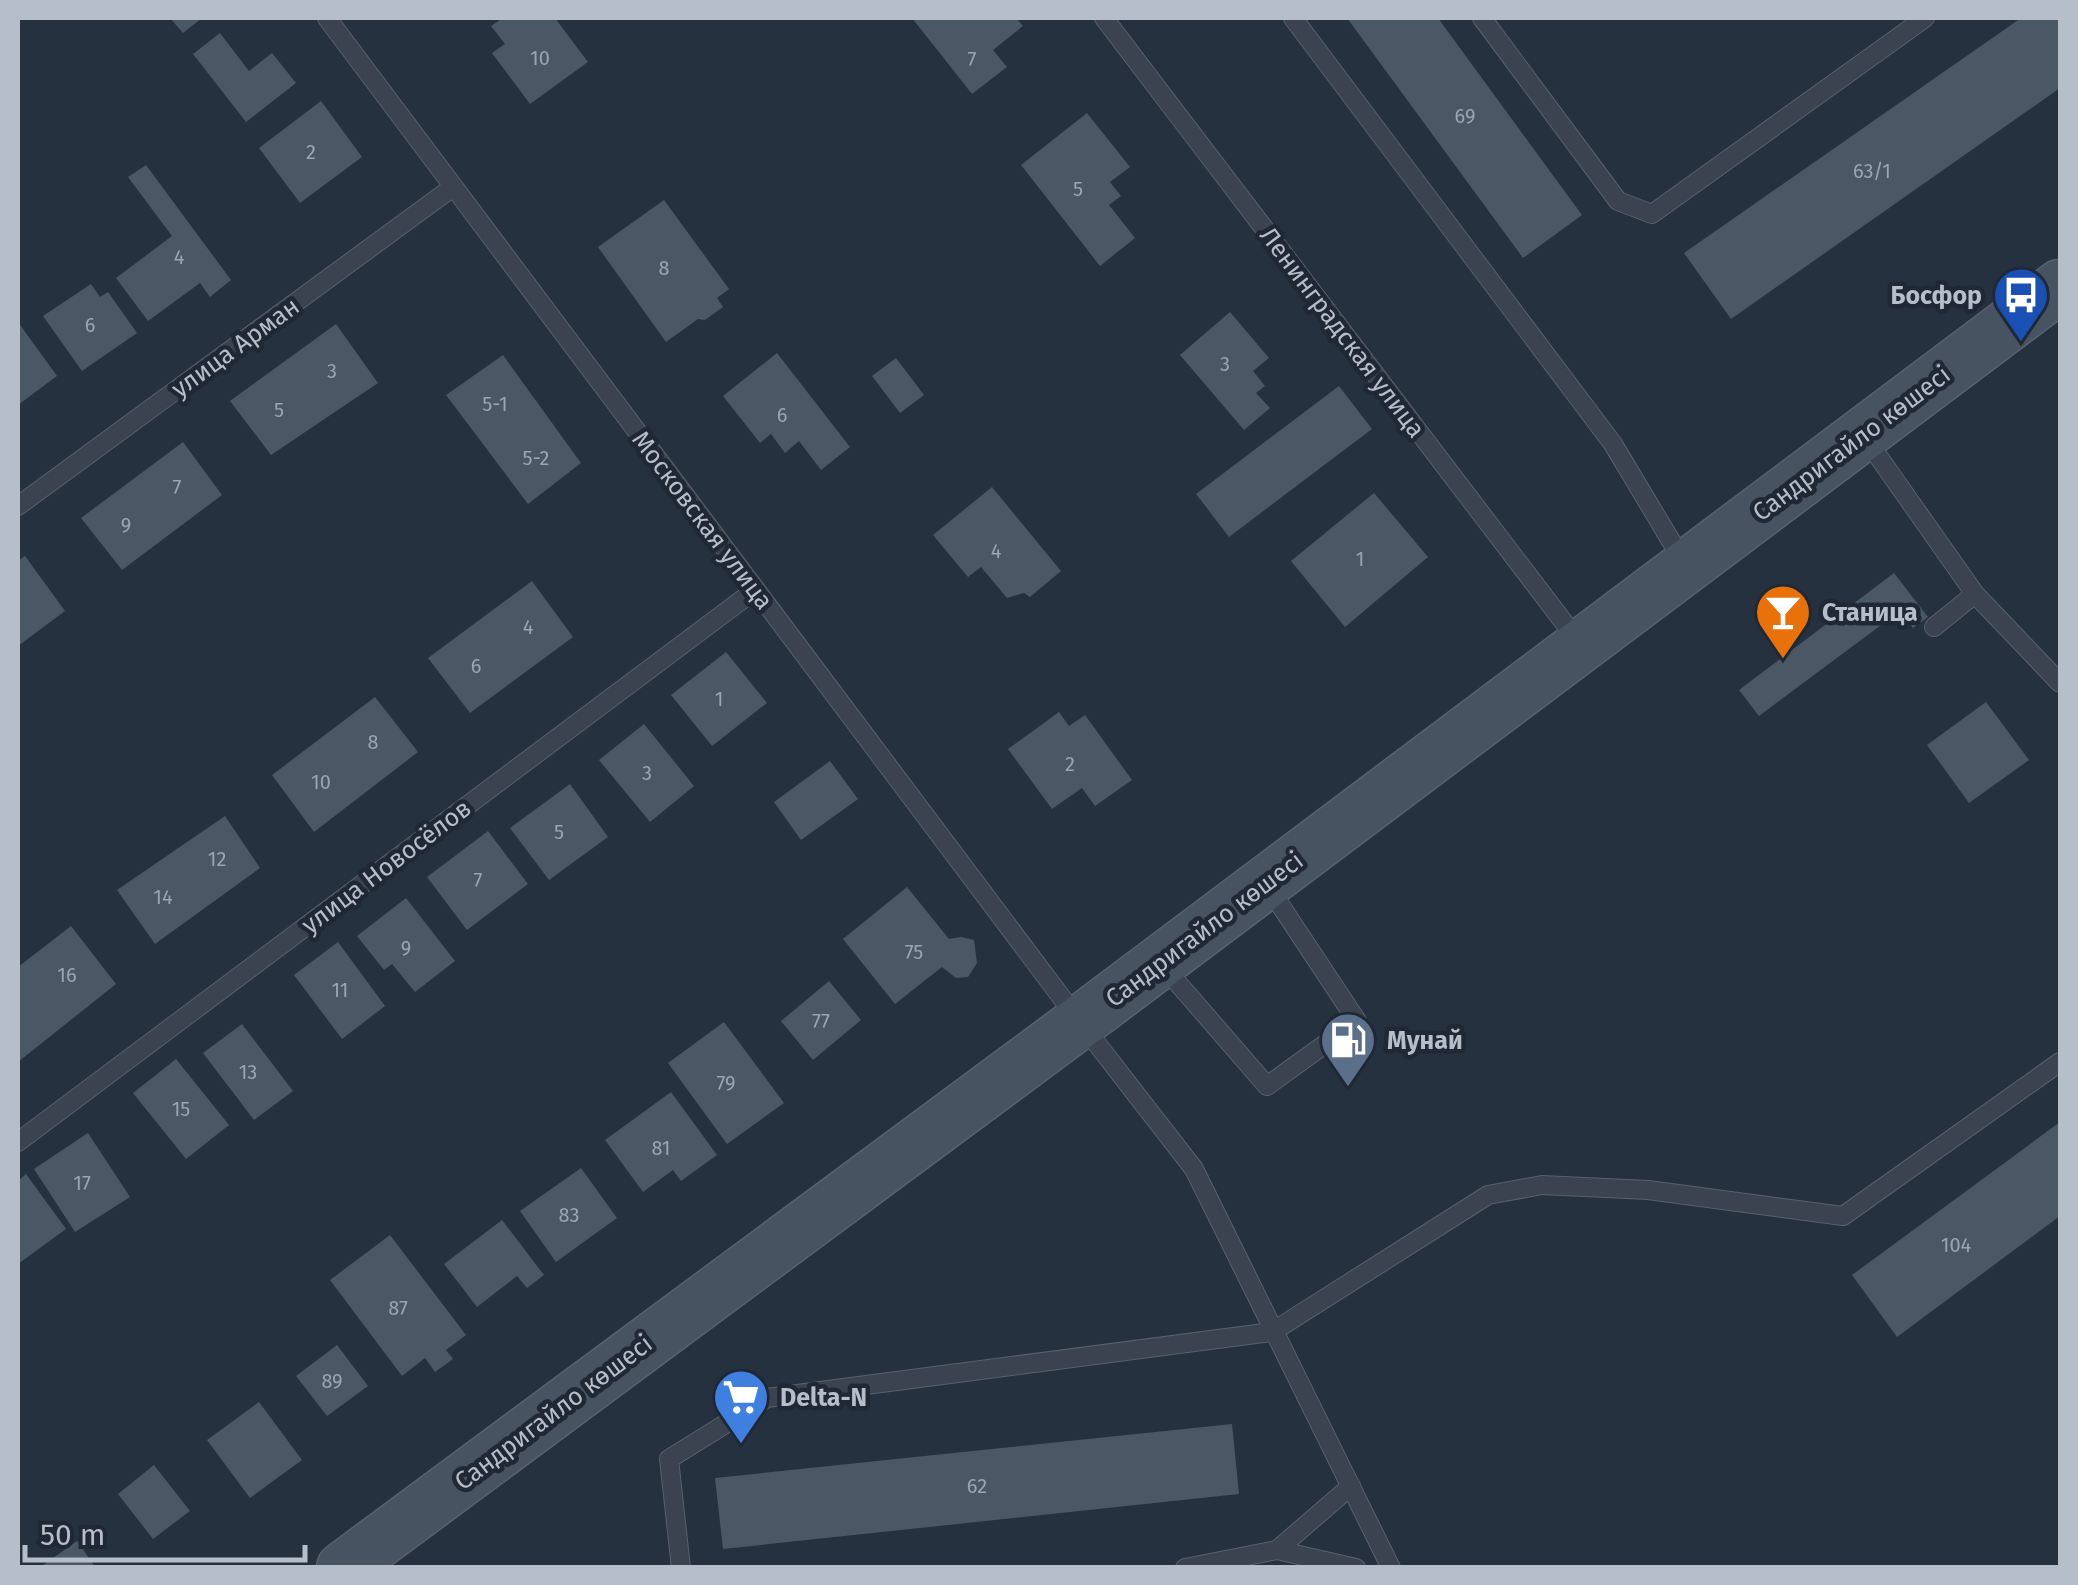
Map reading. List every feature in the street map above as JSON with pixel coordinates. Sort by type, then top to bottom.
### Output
[{"type":"street","name":"Сандригайло көшесі","points":[[344,1568],[1080,1022],[2060,286]]},
{"type":"lane","name":"Московская улица","points":[[327,18],[1194,1169],[1391,1568]]},
{"type":"lane","name":"Ленинградская улица","points":[[1104,18],[1581,646]]},
{"type":"lane","points":[[1292,18],[1613,444],[1686,567]]},
{"type":"lane","points":[[1482,18],[1618,201],[1652,214],[1925,18]]},
{"type":"lane","name":"улица Арман","points":[[18,506],[454,187]]},
{"type":"lane","points":[[1863,434],[1975,594],[2060,683]]},
{"type":"lane","name":"улица Новосёлов","points":[[18,1142],[756,590]]},
{"type":"lane","points":[[1934,627],[1975,594]]},
{"type":"lane","points":[[1160,962],[1268,1086],[1357,1021],[1266,882]]},
{"type":"lane","points":[[681,1568],[669,1459],[766,1398],[1272,1332],[1488,1196],[1542,1185],[1648,1190],[1843,1216],[2060,1062]]},
{"type":"lane","points":[[1277,1550],[1351,1486]]},
{"type":"lane","points":[[1185,1568],[1277,1550],[1356,1568]]},
{"type":"building","points":[[170,18],[202,18],[183,33]]},
{"type":"building","points":[[503,18],[555,18],[588,62],[530,104],[492,53],[505,44],[491,26]]},
{"type":"building","points":[[912,18],[1016,18],[1023,26],[993,50],[1007,67],[972,94]]},
{"type":"building","points":[[1347,18],[1438,18],[1582,215],[1523,258]]},
{"type":"building","points":[[2021,18],[2060,18],[2060,88],[1731,319],[1684,253]]},
{"type":"building","points":[[220,33],[249,71],[272,53],[296,83],[246,122],[193,54]]},
{"type":"building","points":[[321,101],[362,157],[300,203],[259,148]]},
{"type":"building","points":[[1087,113],[1130,167],[1110,182],[1121,196],[1109,205],[1135,238],[1100,266],[1021,165]]},
{"type":"building","points":[[146,165],[231,280],[210,297],[200,283],[148,321],[116,278],[172,236],[128,177]]},
{"type":"building","points":[[664,200],[729,289],[717,298],[723,307],[666,342],[598,247]]},
{"type":"building","points":[[91,284],[100,297],[108,292],[137,333],[82,371],[43,316]]},
{"type":"building","points":[[1230,312],[1269,358],[1253,371],[1265,386],[1256,393],[1270,408],[1244,430],[1180,355]]},
{"type":"building","points":[[18,322],[57,376],[18,405]]},
{"type":"building","points":[[336,324],[378,383],[271,455],[230,401]]},
{"type":"building","points":[[777,353],[850,447],[821,470],[799,441],[785,453],[771,434],[760,443],[723,396]]},
{"type":"building","points":[[503,355],[581,463],[528,504],[446,395]]},
{"type":"building","points":[[896,358],[924,395],[900,413],[872,376]]},
{"type":"building","points":[[1339,386],[1372,429],[1229,537],[1196,494]]},
{"type":"building","points":[[183,442],[222,495],[122,570],[81,518]]},
{"type":"building","points":[[992,487],[1061,571],[1030,597],[1024,593],[1007,598],[981,567],[968,577],[933,535]]},
{"type":"building","points":[[1374,493],[1428,557],[1345,627],[1291,561]]},
{"type":"building","points":[[25,556],[65,611],[18,646],[18,561]]},
{"type":"building","points":[[1894,573],[1928,617],[1913,628],[1900,611],[1759,716],[1739,690]]},
{"type":"building","points":[[532,581],[573,637],[470,713],[428,658]]},
{"type":"building","points":[[726,652],[767,703],[712,746],[671,695]]},
{"type":"building","points":[[375,697],[418,752],[314,832],[272,775]]},
{"type":"building","points":[[1986,702],[2029,760],[1969,803],[1927,745]]},
{"type":"building","points":[[1059,712],[1069,726],[1085,715],[1132,780],[1095,806],[1082,788],[1052,809],[1008,749]]},
{"type":"building","points":[[644,724],[694,786],[650,822],[599,760]]},
{"type":"building","points":[[830,761],[858,799],[801,840],[774,802]]},
{"type":"building","points":[[570,784],[608,837],[549,880],[510,828]]},
{"type":"building","points":[[225,816],[260,868],[155,944],[117,890]]},
{"type":"building","points":[[488,831],[528,884],[467,930],[427,877]]},
{"type":"building","points":[[907,887],[949,939],[974,940],[977,963],[968,977],[956,978],[942,967],[895,1004],[843,939]]},
{"type":"building","points":[[406,898],[455,961],[415,992],[392,964],[384,970],[357,936]]},
{"type":"building","points":[[71,926],[116,984],[18,1062],[18,967]]},
{"type":"building","points":[[338,942],[385,1006],[342,1039],[294,975]]},
{"type":"building","points":[[829,981],[861,1020],[813,1060],[781,1021]]},
{"type":"building","points":[[724,1022],[784,1103],[727,1144],[668,1063]]},
{"type":"building","points":[[242,1024],[293,1091],[254,1120],[203,1053]]},
{"type":"building","points":[[176,1059],[229,1125],[186,1159],[133,1093]]},
{"type":"building","points":[[671,1092],[717,1155],[681,1181],[673,1170],[643,1192],[605,1140]]},
{"type":"building","points":[[2060,1122],[2060,1216],[1897,1337],[1852,1275]]},
{"type":"building","points":[[88,1133],[130,1197],[75,1232],[34,1169]]},
{"type":"building","points":[[581,1168],[617,1218],[556,1262],[520,1211]]},
{"type":"building","points":[[26,1174],[66,1229],[18,1264],[18,1181]]},
{"type":"building","points":[[502,1220],[544,1275],[527,1288],[517,1276],[477,1307],[444,1264]]},
{"type":"building","points":[[390,1235],[466,1335],[446,1350],[453,1359],[435,1372],[425,1358],[402,1376],[330,1280]]},
{"type":"building","points":[[337,1345],[368,1386],[327,1416],[296,1376]]},
{"type":"building","points":[[259,1402],[302,1460],[250,1498],[207,1440]]},
{"type":"building","points":[[1232,1424],[1239,1494],[723,1549],[715,1478]]},
{"type":"building","points":[[154,1465],[190,1511],[153,1539],[118,1494]]},
{"type":"building","points":[[77,1541],[96,1568],[39,1568]]},
{"type":"place","name":"Босфор","points":[[2021,344]]},
{"type":"place","name":"Станица","points":[[1783,661]]},
{"type":"place","name":"Мунай","points":[[1348,1089]]},
{"type":"place","name":"Delta-N","points":[[741,1446]]}]
